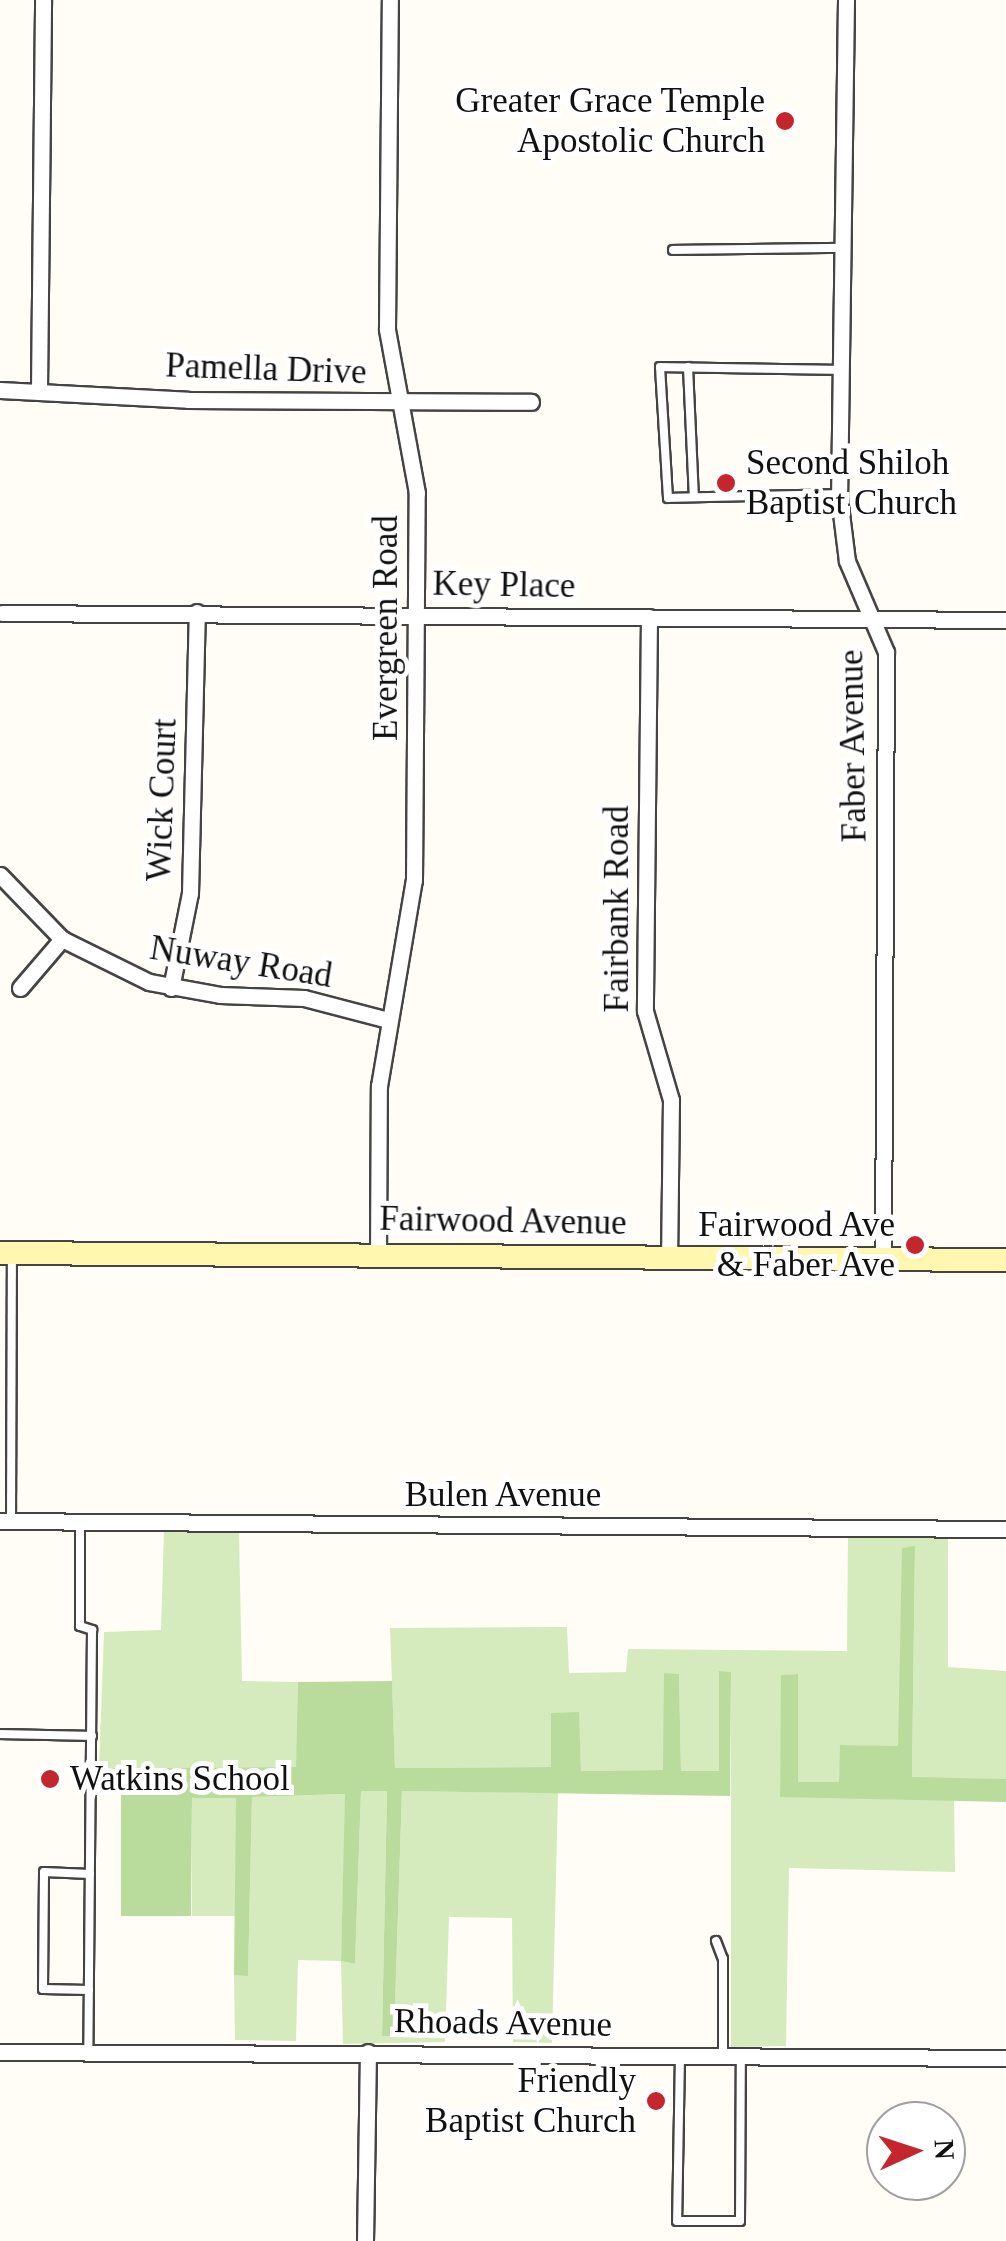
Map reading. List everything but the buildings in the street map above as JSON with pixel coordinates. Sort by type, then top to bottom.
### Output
[{"type":"street","points":[[39,390],[43,0]]},
{"type":"street","name":"Evergreen Road","points":[[378,1255],[379,1086],[388,1020],[408,940],[414,880],[417,493],[386,304],[390,0]]},
{"type":"street","name":"Faber Avenue","points":[[846,0],[839,494],[847,560],[886,652],[883,1258]]},
{"type":"street","name":"Pamella Drive","points":[[0,390],[401,403],[531,402]]},
{"type":"street","name":"Wick Court","points":[[171,988],[190,893],[197,612]]},
{"type":"street","name":"Key Place","points":[[2,613],[1006,620]]},
{"type":"street","name":"Fairbank Road","points":[[649,617],[645,1010],[671,1100],[669,1258]]},
{"type":"street","name":"Nuway Road","points":[[0,875],[62,939],[120,971],[171,988],[304,998],[388,1020]]},
{"type":"street","points":[[20,988],[62,939]]},
{"type":"street","name":"Fairwood Avenue","points":[[6,1252],[1006,1260]]},
{"type":"street","name":"Bulen Avenue","points":[[5,1521],[1006,1529]]},
{"type":"street","name":"Rhoads Avenue","points":[[0,2052],[1006,2058]]},
{"type":"street","points":[[365,2241],[368,2052]]},
{"type":"lane","points":[[674,250],[843,248]]},
{"type":"lane","points":[[839,494],[668,498],[660,367],[841,370]]},
{"type":"lane","points":[[688,368],[694,497]]},
{"type":"lane","points":[[5,1521],[6,1252]]},
{"type":"lane","points":[[80,1521],[80,1626],[92,1630],[88,2051]]},
{"type":"lane","points":[[0,1734],[92,1736]]},
{"type":"lane","points":[[89,1990],[42,1990],[44,1872],[90,1874]]},
{"type":"lane","points":[[716,1941],[723,1959],[723,2055]]},
{"type":"lane","points":[[680,2055],[676,2221],[740,2221],[740,2055]]},
{"type":"green space","points":[[164,1530],[239,1532],[242,1681],[298,1682],[297,1767],[99,1768],[104,1632],[161,1630]]},
{"type":"green space","points":[[848,1534],[948,1535],[948,1667],[1006,1671],[1006,1779],[912,1778],[915,1547],[898,1747],[841,1745],[839,1783],[797,1782],[798,1674],[782,1675],[780,1796],[954,1800],[955,1872],[789,1868],[786,2046],[731,2047],[731,1672],[719,1672],[720,1771],[681,1771],[679,1675],[664,1673],[664,1770],[581,1771],[578,1712],[552,1767],[395,1768],[390,1628],[567,1627],[569,1673],[626,1672],[628,1649],[847,1651]]},
{"type":"green space","points":[[915,1546],[912,1777],[1006,1779],[1006,1802],[780,1797],[781,1675],[798,1674],[798,1782],[839,1782],[840,1745],[898,1746],[902,1548]]},
{"type":"green space","points":[[719,1671],[731,1672],[730,1796],[402,1791],[394,2036],[382,2036],[387,1791],[361,1791],[355,1964],[341,1961],[345,1794],[252,1797],[248,1976],[234,1975],[236,1798],[192,1798],[191,1916],[121,1916],[121,1790],[101,1789],[99,1768],[296,1767],[298,1682],[392,1681],[395,1768],[551,1767],[551,1713],[579,1712],[581,1771],[663,1770],[664,1673],[679,1674],[681,1771],[719,1771]]},
{"type":"green space","points":[[361,1790],[387,1791],[382,2036],[394,2035],[402,1791],[558,1793],[552,2043],[513,2042],[512,1918],[449,1917],[445,2042],[343,2044],[341,1961],[355,1964]]},
{"type":"green space","points":[[346,1794],[341,1961],[298,1960],[296,2041],[235,2040],[234,1975],[248,1975],[252,1797]]},
{"type":"green space","points":[[192,1798],[236,1798],[236,1916],[192,1916]]},
{"type":"place","name":"Greater Grace Temple Apostolic Church","points":[[785,121]]},
{"type":"place","name":"Second Shiloh Baptist Church","points":[[726,483]]},
{"type":"place","name":"Fairwood Ave & Faber Ave","points":[[915,1245]]},
{"type":"place","name":"Watkins School","points":[[50,1779]]},
{"type":"place","name":"Friendly Baptist Church","points":[[656,2101]]}]
